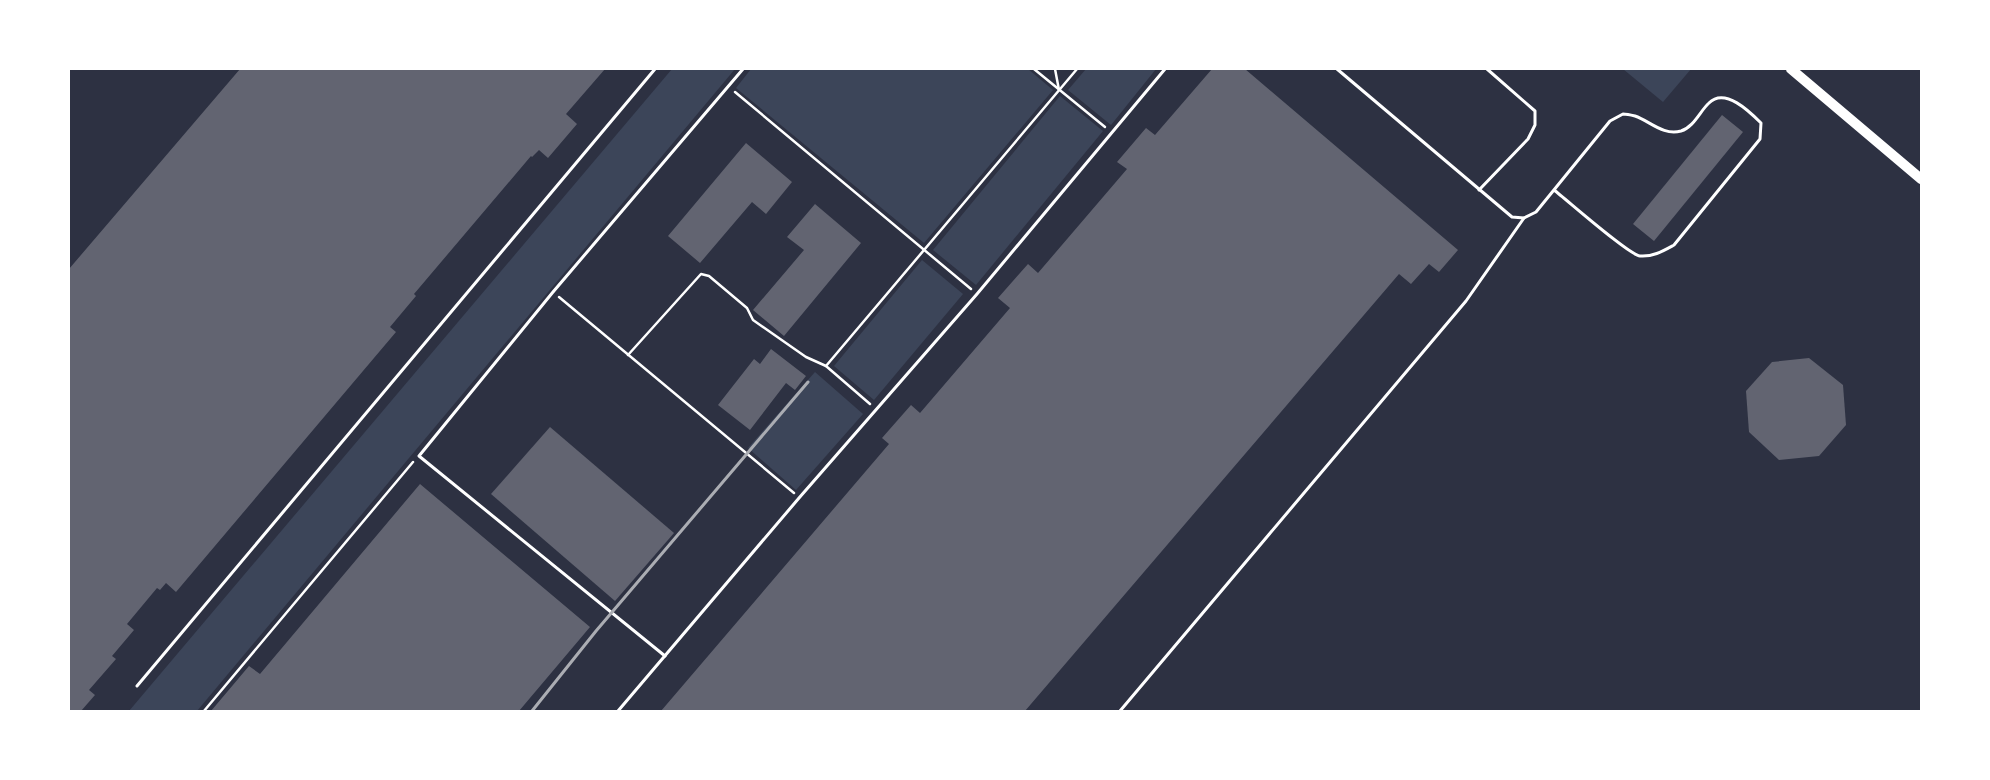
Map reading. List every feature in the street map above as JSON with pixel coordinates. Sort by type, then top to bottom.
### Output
[{"type":"main road","points":[[1791,69],[1921,179]]},
{"type":"lane","points":[[137,686],[655,69]]},
{"type":"lane","points":[[665,656],[419,456],[553,292],[743,69]]},
{"type":"lane","points":[[618,711],[799,498],[977,294],[1164,69]]},
{"type":"lane","points":[[1337,69],[1512,217],[1524,218]]},
{"type":"lane","points":[[1479,190],[1528,139],[1535,125],[1535,111],[1487,69]]},
{"type":"lane","points":[[1120,711],[1466,301],[1524,218],[1536,212],[1610,121],[1622,114],[1636,116],[1667,132],[1682,131],[1698,118],[1709,102],[1722,98],[1734,101],[1751,113],[1761,123],[1760,139],[1674,245],[1659,254],[1638,256],[1617,242],[1554,190]]},
{"type":"path","points":[[1034,69],[1111,132]]},
{"type":"path","points":[[1055,69],[1059,90]]},
{"type":"path","points":[[826,366],[1077,69]]},
{"type":"path","points":[[728,87],[977,294]]},
{"type":"path","points":[[628,355],[701,274],[709,276],[747,308],[753,320],[806,357],[826,366],[876,409]]},
{"type":"path","points":[[553,292],[799,498]]},
{"type":"path","points":[[204,711],[419,456]]},
{"type":"shaded area","points":[[672,69],[735,69],[197,711],[129,711]]},
{"type":"shaded area","points":[[751,69],[1028,69],[1053,90],[924,243],[736,88]]},
{"type":"shaded area","points":[[1086,69],[1156,69],[1111,125],[1068,90]]},
{"type":"shaded area","points":[[1623,69],[1691,69],[1663,102]]},
{"type":"shaded area","points":[[1060,96],[1103,131],[976,285],[933,250]]},
{"type":"shaded area","points":[[922,260],[963,294],[874,400],[834,366]]},
{"type":"shaded area","points":[[815,372],[863,414],[796,490],[748,448]]},
{"type":"building","points":[[240,69],[605,69],[566,114],[577,124],[548,158],[539,150],[532,157],[531,156],[414,294],[416,296],[390,327],[396,332],[176,592],[166,583],[160,590],[157,588],[127,624],[134,630],[112,656],[116,659],[89,690],[95,695],[81,711],[69,711],[69,269]]},
{"type":"building","points":[[1212,69],[1245,69],[1458,250],[1439,272],[1429,264],[1411,284],[1399,274],[1025,711],[661,711],[889,444],[882,438],[911,405],[920,413],[1010,308],[998,298],[1028,264],[1038,273],[1127,169],[1117,162],[1146,128],[1155,135]]},
{"type":"building","points":[[1722,115],[1743,132],[1654,241],[1633,224]]},
{"type":"building","points":[[746,143],[792,182],[766,214],[752,202],[700,263],[668,236]]},
{"type":"building","points":[[815,204],[861,243],[784,336],[753,310],[804,250],[787,237]]},
{"type":"building","points":[[771,349],[806,376],[795,390],[786,383],[750,430],[718,405],[754,359],[760,364]]},
{"type":"building","points":[[1809,358],[1843,385],[1846,425],[1819,456],[1779,460],[1749,432],[1746,391],[1772,362]]},
{"type":"building","points":[[550,427],[674,533],[615,601],[491,494]]},
{"type":"building","points":[[420,484],[590,627],[519,711],[211,711],[249,666],[260,674]]},
{"type":"railway","points":[[532,711],[596,631],[808,382]]}]
